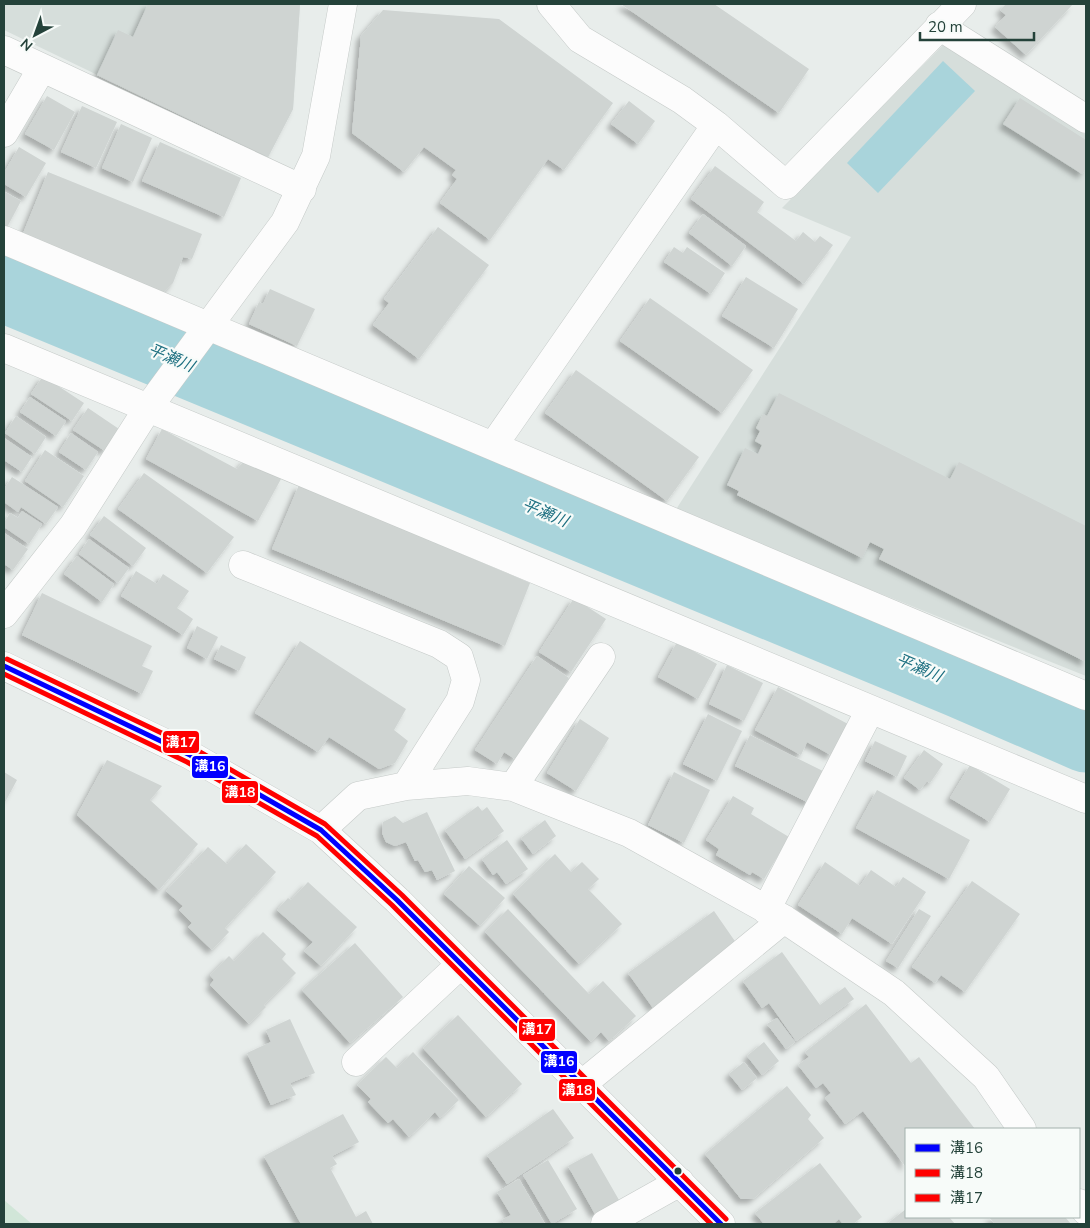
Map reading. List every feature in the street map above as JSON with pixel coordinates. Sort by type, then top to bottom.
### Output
[{"type":"street","points":[[4,614],[74,526],[151,404],[265,252],[285,222],[316,156],[342,4]]},
{"type":"street","points":[[551,4],[580,39],[682,100],[716,125],[786,185],[962,4]]},
{"type":"street","points":[[939,26],[1086,119]]},
{"type":"street","points":[[4,50],[302,189]]},
{"type":"street","points":[[4,133],[42,68]]},
{"type":"street","points":[[494,446],[716,125]]},
{"type":"street","points":[[4,240],[178,313],[207,330],[494,446],[1086,696]]},
{"type":"street","points":[[4,348],[151,404],[870,710],[1086,799]]},
{"type":"street","points":[[243,565],[439,644],[459,657],[466,680],[460,701],[406,786]]},
{"type":"street","points":[[513,787],[601,657]]},
{"type":"street","points":[[4,666],[190,755],[321,830],[397,900],[721,1224]]},
{"type":"street","points":[[581,1085],[775,914],[870,710]]},
{"type":"street","points":[[321,830],[358,796],[406,786],[468,782],[513,787],[629,833],[775,914],[894,993],[986,1077],[1021,1128]]},
{"type":"street","points":[[356,1062],[461,964]]},
{"type":"street","points":[[605,1224],[680,1182]]},
{"type":"shaded area","points":[[4,4],[300,4],[293,109],[268,157],[4,30]]},
{"type":"shaded area","points":[[944,44],[1086,135],[1086,676],[675,511],[851,237],[782,208]]},
{"type":"green space","points":[[4,1200],[32,1224],[4,1224]]},
{"type":"water","points":[[943,61],[975,91],[878,193],[847,163]]},
{"type":"building","points":[[148,4],[300,4],[293,109],[268,157],[97,75],[118,30],[133,37]]},
{"type":"building","points":[[621,4],[714,4],[809,69],[779,113]]},
{"type":"building","points":[[1006,4],[1073,4],[1026,55],[995,27],[1006,15],[1000,10]]},
{"type":"building","points":[[383,10],[499,19],[613,103],[564,170],[548,159],[490,240],[440,203],[457,179],[452,175],[456,170],[424,147],[404,172],[352,133],[361,36]]},
{"type":"building","points":[[47,96],[75,112],[54,150],[25,134]]},
{"type":"building","points":[[1020,98],[1086,140],[1086,168],[1082,174],[1003,124]]},
{"type":"building","points":[[629,101],[655,121],[638,144],[611,124]]},
{"type":"building","points":[[82,106],[117,122],[96,168],[61,152]]},
{"type":"building","points":[[121,124],[152,138],[133,182],[102,168]]},
{"type":"building","points":[[160,142],[241,178],[224,217],[142,181]]},
{"type":"building","points":[[19,147],[46,163],[26,197],[4,184],[4,173]]},
{"type":"building","points":[[715,166],[764,202],[757,212],[796,241],[803,232],[815,242],[820,236],[833,245],[804,284],[691,199]]},
{"type":"building","points":[[48,172],[202,234],[192,259],[183,257],[173,283],[162,294],[22,236]]},
{"type":"building","points":[[5,192],[21,201],[4,233],[4,194]]},
{"type":"building","points":[[703,214],[746,246],[732,266],[689,233]]},
{"type":"building","points":[[438,227],[489,265],[419,359],[373,325],[389,303],[384,299]]},
{"type":"building","points":[[674,247],[683,253],[687,247],[725,273],[711,294],[664,262]]},
{"type":"building","points":[[746,277],[798,309],[774,348],[722,316]]},
{"type":"building","points":[[270,289],[315,309],[297,346],[249,324],[259,302],[263,304]]},
{"type":"building","points":[[650,298],[753,370],[722,413],[620,341]]},
{"type":"building","points":[[576,370],[699,457],[667,501],[545,413]]},
{"type":"building","points":[[43,376],[84,403],[72,421],[31,394]]},
{"type":"building","points":[[779,393],[950,479],[959,462],[1086,526],[1086,662],[879,559],[884,549],[870,542],[862,558],[737,495],[739,491],[727,485],[745,448],[758,454],[762,445],[755,441],[760,431],[756,428],[763,414],[767,416]]},
{"type":"building","points":[[30,397],[66,421],[56,436],[20,412]]},
{"type":"building","points":[[88,408],[119,429],[105,451],[73,430]]},
{"type":"building","points":[[16,416],[46,437],[35,454],[5,433]]},
{"type":"building","points":[[162,429],[237,469],[246,459],[281,479],[258,521],[146,459]]},
{"type":"building","points":[[71,433],[98,452],[86,470],[59,452]]},
{"type":"building","points":[[4,438],[32,457],[22,472],[4,460]]},
{"type":"building","points":[[45,450],[84,476],[63,507],[25,481]]},
{"type":"building","points":[[144,473],[234,537],[207,573],[118,509]]},
{"type":"building","points":[[12,477],[58,507],[46,524],[21,507],[18,512],[4,502],[4,489]]},
{"type":"building","points":[[299,485],[530,583],[505,646],[272,549]]},
{"type":"building","points":[[22,511],[42,524],[29,544],[4,527],[4,523],[10,513],[18,518]]},
{"type":"building","points":[[104,516],[146,548],[133,566],[90,535]]},
{"type":"building","points":[[4,533],[28,549],[13,570],[4,564]]},
{"type":"building","points":[[89,539],[129,568],[118,583],[79,554]]},
{"type":"building","points":[[77,556],[114,584],[102,602],[64,574]]},
{"type":"building","points":[[136,571],[157,584],[163,574],[189,591],[177,608],[193,619],[183,635],[121,596]]},
{"type":"building","points":[[42,593],[152,646],[142,666],[153,671],[142,694],[22,635]]},
{"type":"building","points":[[574,598],[606,619],[571,672],[539,652]]},
{"type":"building","points":[[197,626],[218,637],[207,659],[187,648]]},
{"type":"building","points":[[300,641],[406,709],[394,730],[408,741],[395,763],[379,769],[329,737],[318,752],[255,713]]},
{"type":"building","points":[[677,642],[717,664],[698,699],[658,677]]},
{"type":"building","points":[[221,645],[246,657],[239,671],[214,659]]},
{"type":"building","points":[[537,656],[569,678],[515,759],[504,752],[497,764],[475,750]]},
{"type":"building","points":[[727,665],[763,683],[744,721],[709,704]]},
{"type":"building","points":[[778,687],[848,724],[831,755],[807,742],[801,755],[755,730]]},
{"type":"building","points":[[708,714],[742,731],[717,781],[683,764]]},
{"type":"building","points":[[580,719],[609,738],[576,791],[547,773]]},
{"type":"building","points":[[750,735],[825,772],[809,803],[735,766]]},
{"type":"building","points":[[875,741],[907,756],[897,777],[865,761]]},
{"type":"building","points":[[924,750],[943,764],[930,783],[927,781],[920,790],[904,778]]},
{"type":"building","points":[[107,760],[162,786],[150,800],[198,844],[159,890],[77,815]]},
{"type":"building","points":[[970,765],[1010,789],[990,822],[950,798]]},
{"type":"building","points":[[4,772],[17,780],[4,804]]},
{"type":"building","points":[[674,772],[710,790],[684,843],[648,825]]},
{"type":"building","points":[[877,790],[970,840],[949,879],[856,828]]},
{"type":"building","points":[[733,796],[754,808],[751,814],[789,837],[764,879],[752,872],[750,875],[716,855],[719,849],[706,840]]},
{"type":"building","points":[[478,806],[482,811],[487,807],[504,831],[465,859],[445,830]]},
{"type":"building","points":[[427,812],[455,871],[437,880],[432,870],[425,872],[418,860],[415,861],[406,842],[395,846],[386,842],[382,833],[383,822],[395,816],[403,823]]},
{"type":"building","points":[[545,820],[556,836],[533,854],[521,838]]},
{"type":"building","points":[[507,840],[528,869],[506,884],[497,872],[493,875],[482,859]]},
{"type":"building","points":[[246,844],[276,872],[225,928],[229,932],[212,950],[188,927],[192,923],[179,910],[183,906],[166,891],[208,847],[227,864]]},
{"type":"building","points":[[555,854],[571,872],[582,862],[599,879],[588,889],[622,924],[579,964],[513,894]]},
{"type":"building","points":[[825,862],[860,886],[871,870],[896,887],[903,877],[926,892],[892,944],[852,918],[842,934],[798,905]]},
{"type":"building","points":[[469,866],[505,898],[480,926],[444,894]]},
{"type":"building","points":[[972,881],[1020,914],[965,992],[941,975],[935,983],[912,967]]},
{"type":"building","points":[[308,882],[357,927],[321,966],[304,951],[313,942],[277,910],[288,898],[291,900]]},
{"type":"building","points":[[508,909],[589,994],[603,981],[636,1016],[609,1041],[601,1032],[591,1042],[485,932]]},
{"type":"building","points":[[919,909],[931,916],[898,968],[886,961]]},
{"type":"building","points":[[714,911],[739,947],[653,1008],[628,973]]},
{"type":"building","points":[[263,932],[286,954],[282,959],[296,973],[264,1005],[266,1007],[249,1024],[210,985],[214,980],[210,975],[229,956],[234,961]]},
{"type":"building","points":[[355,943],[403,997],[350,1043],[302,990]]},
{"type":"building","points":[[782,952],[820,1005],[845,987],[854,999],[796,1041],[769,1003],[762,1008],[743,981]]},
{"type":"building","points":[[866,1004],[911,1063],[919,1057],[974,1128],[905,1128],[905,1166],[863,1111],[845,1124],[825,1098],[831,1093],[823,1083],[816,1088],[798,1065],[809,1057],[805,1052]]},
{"type":"building","points":[[458,1015],[522,1084],[486,1117],[423,1048]]},
{"type":"building","points":[[777,1018],[795,1042],[786,1049],[767,1024]]},
{"type":"building","points":[[290,1019],[315,1073],[290,1083],[296,1095],[271,1105],[247,1053],[271,1042],[266,1030]]},
{"type":"building","points":[[764,1042],[779,1061],[762,1075],[747,1056]]},
{"type":"building","points":[[413,1052],[459,1100],[440,1118],[435,1112],[409,1137],[393,1119],[388,1123],[368,1102],[371,1099],[357,1085],[386,1057],[397,1068]]},
{"type":"building","points":[[744,1062],[757,1078],[742,1090],[729,1074]]},
{"type":"building","points":[[787,1086],[811,1115],[808,1119],[824,1138],[753,1199],[741,1199],[705,1154]]},
{"type":"building","points":[[553,1109],[574,1138],[507,1184],[487,1155]]},
{"type":"building","points":[[343,1114],[359,1142],[332,1156],[337,1164],[330,1168],[356,1217],[366,1211],[373,1224],[301,1224],[264,1156]]},
{"type":"building","points":[[592,1153],[619,1200],[595,1214],[568,1166]]},
{"type":"building","points":[[548,1160],[577,1209],[552,1224],[523,1175]]},
{"type":"building","points":[[820,1163],[862,1217],[853,1224],[843,1224],[839,1219],[833,1224],[764,1224],[755,1213]]},
{"type":"building","points":[[519,1179],[545,1224],[505,1224],[502,1220],[511,1215],[497,1192]]},
{"type":"building","points":[[905,1210],[905,1218],[950,1218],[955,1224],[887,1224]]},
{"type":"building","points":[[990,1218],[1066,1218],[1071,1224],[995,1224]]},
{"type":"waterway","name":"平瀬川","points":[[4,288],[959,683],[1086,738]]},
{"type":"transit line","name":"溝17","points":[[7,659],[193,748],[325,824],[402,895],[726,1219]]},
{"type":"transit line","name":"溝16","points":[[4,666],[190,755],[321,830],[397,900],[721,1224]]},
{"type":"transit line","name":"溝18","points":[[4,674],[187,762],[317,836],[392,905],[711,1224]]}]
